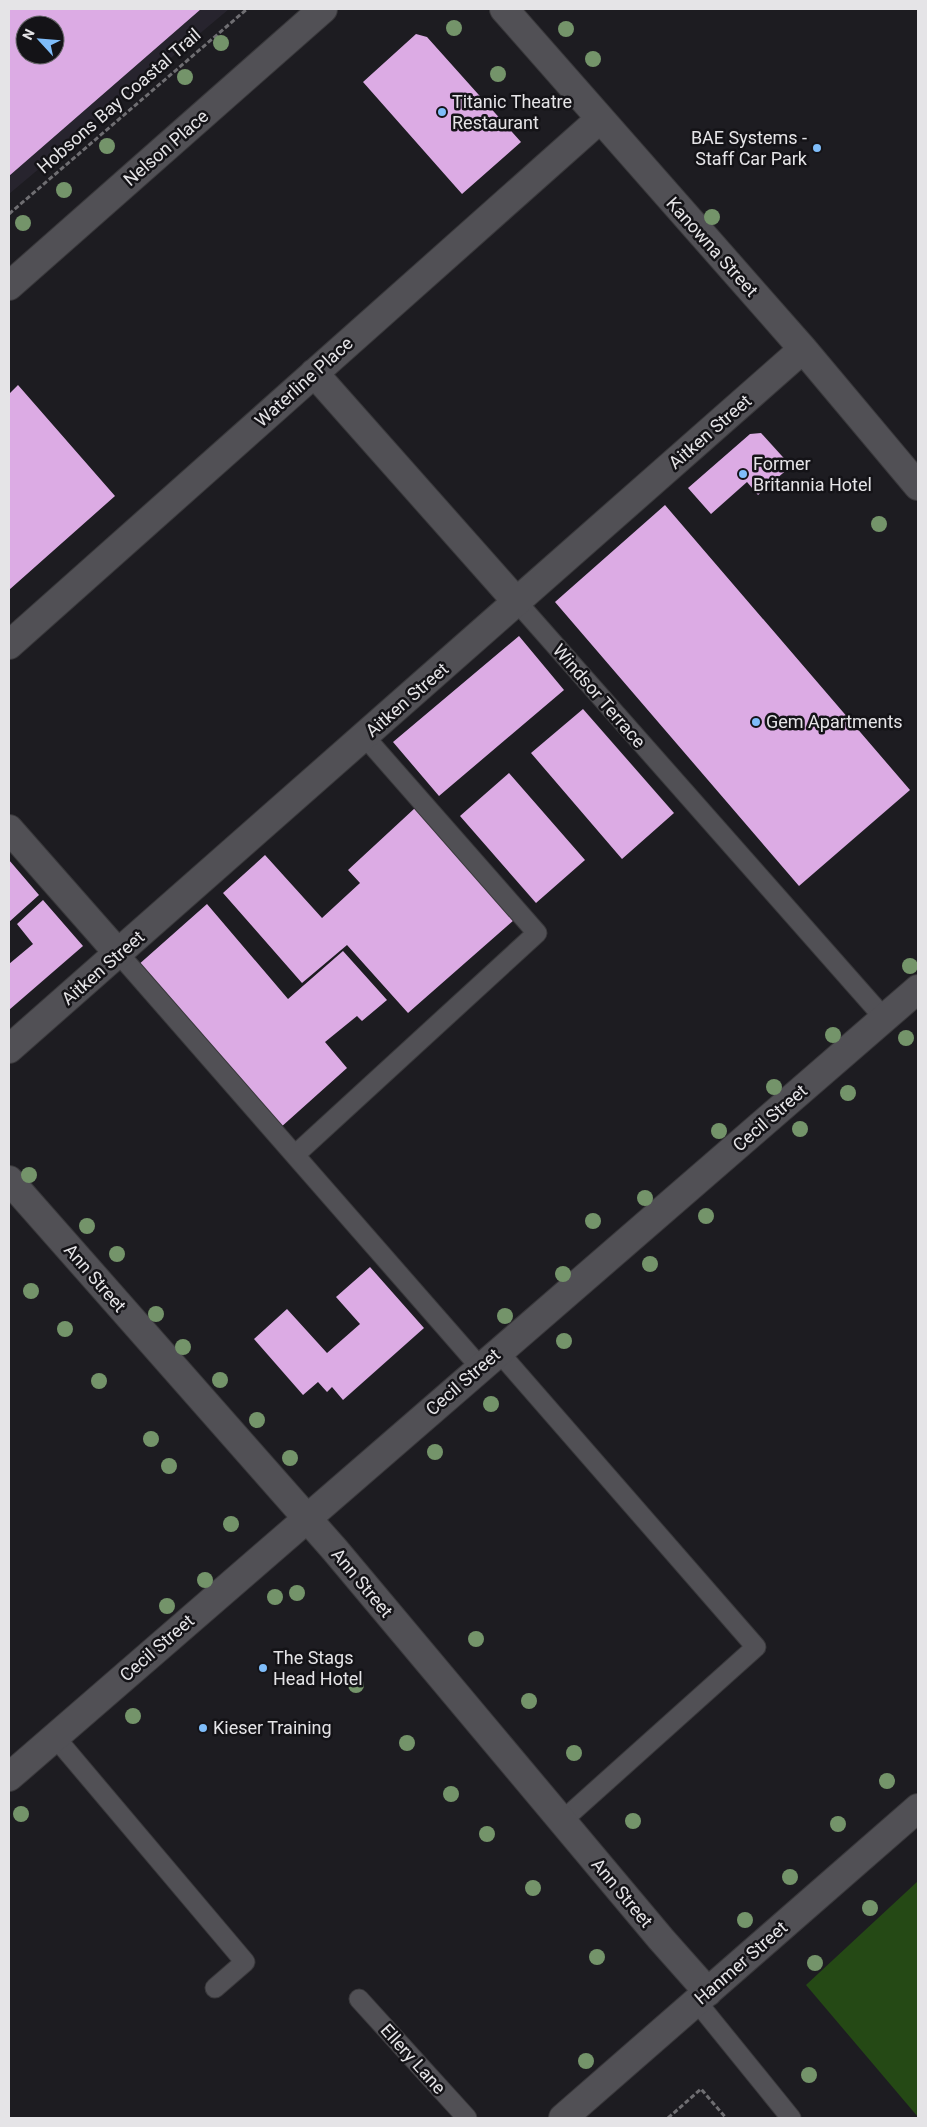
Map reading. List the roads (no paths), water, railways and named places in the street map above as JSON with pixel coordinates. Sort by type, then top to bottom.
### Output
[{"type":"street","name":"Nelson Place","points":[[9,286],[323,9]]},
{"type":"street","name":"Kanowna Street","points":[[504,9],[803,350],[918,486]]},
{"type":"street","name":"Waterline Place","points":[[9,645],[600,119]]},
{"type":"street","name":"Aitken Street","points":[[9,1049],[803,350]]},
{"type":"street","name":"Windsor Terrace","points":[[314,373],[517,602]]},
{"type":"street","points":[[9,830],[119,954]]},
{"type":"street","name":"Cecil Street","points":[[9,1777],[918,989]]},
{"type":"street","name":"Ann Street","points":[[9,1180],[307,1518],[562,1822],[702,1997]]},
{"type":"street","name":"Hanmer Street","points":[[563,2118],[918,1808]]},
{"type":"lane","name":"Windsor Terrace","points":[[517,602],[885,1019]]},
{"type":"lane","points":[[295,1155],[537,933],[365,737]]},
{"type":"lane","points":[[119,954],[295,1155],[489,1359],[756,1647],[562,1822]]},
{"type":"lane","points":[[55,1736],[245,1962],[216,1988]]},
{"type":"lane","points":[[702,1997],[790,2118]]},
{"type":"lane","name":"Ellery Lane","points":[[359,1999],[467,2118]]},
{"type":"place","name":"Titanic Theatre Restaurant","points":[[442,112]]},
{"type":"place","name":"BAE Systems - Staff Car Park","points":[[817,148]]},
{"type":"place","name":"Former Britannia Hotel","points":[[743,474]]},
{"type":"place","name":"Gem Apartments","points":[[756,722]]},
{"type":"place","name":"The Stags Head Hotel","points":[[263,1668]]},
{"type":"place","name":"Kieser Training","points":[[203,1728]]}]
